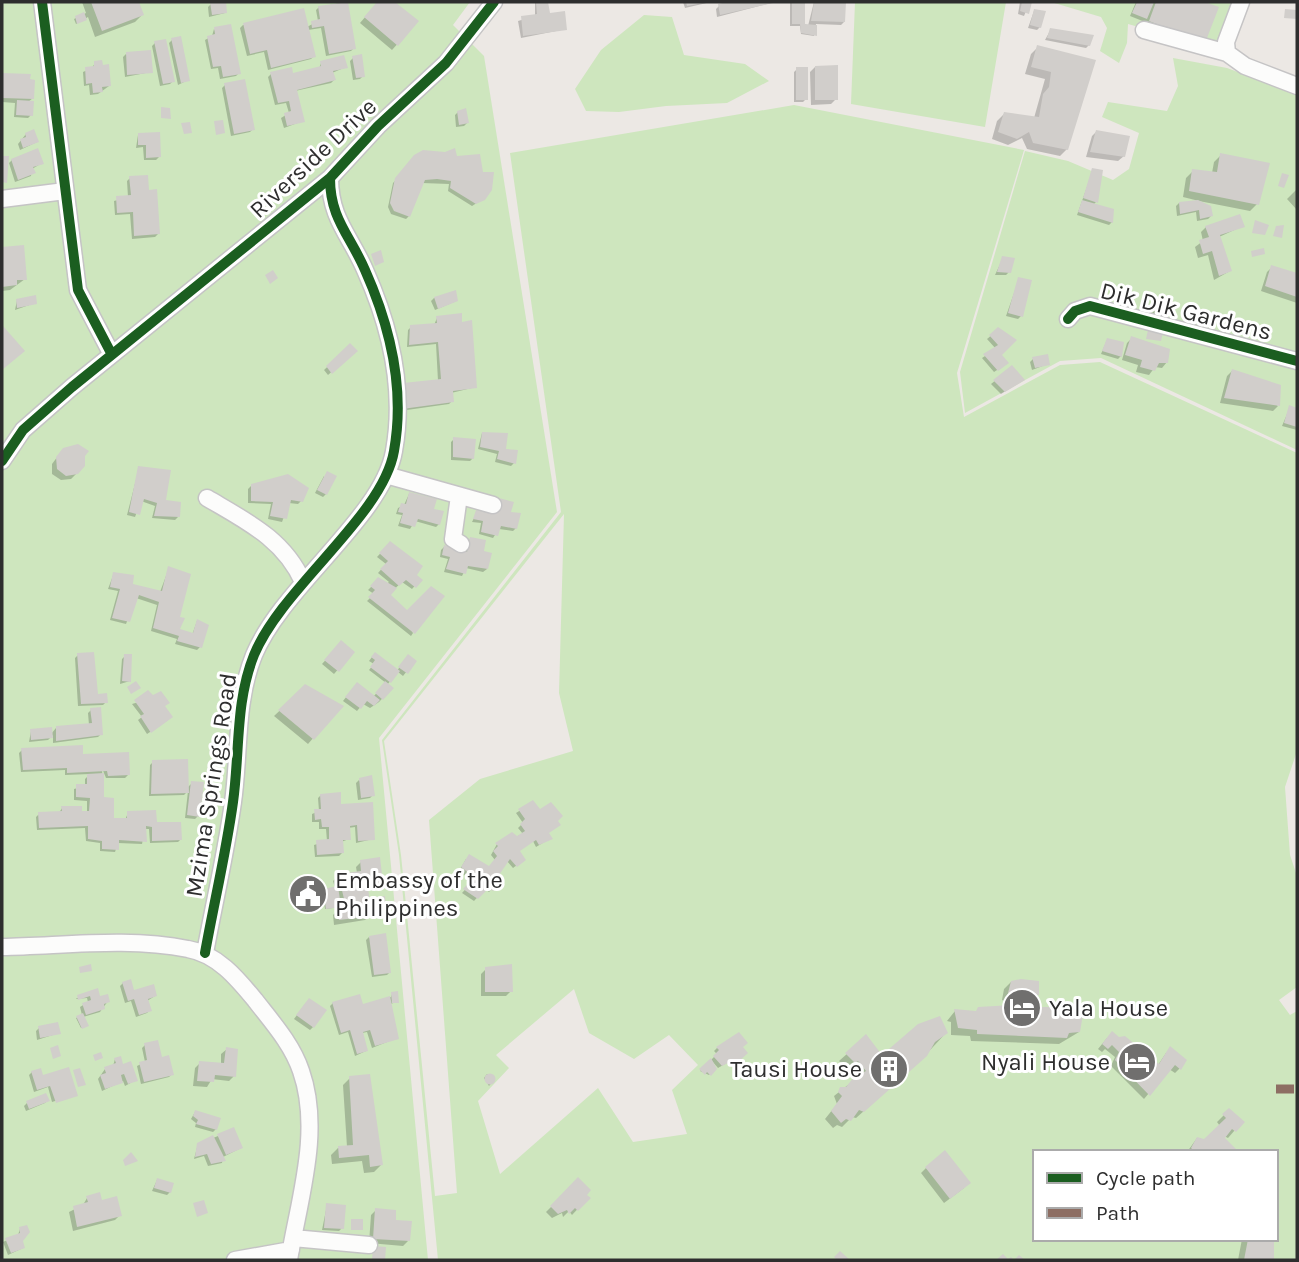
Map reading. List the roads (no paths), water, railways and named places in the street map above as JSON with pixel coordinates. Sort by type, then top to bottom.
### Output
[{"type":"street","points":[[42,2],[78,290],[111,353]]},
{"type":"street","name":"Riverside Drive","points":[[2,461],[23,430],[111,353],[330,178],[378,126],[446,63],[494,2]]},
{"type":"street","points":[[1227,53],[1226,42],[1241,2]]},
{"type":"street","points":[[1144,30],[1227,53],[1245,66],[1297,86]]},
{"type":"street","name":"Mzima Springs Road","points":[[205,953],[233,801],[247,675],[270,628],[303,582],[364,509],[386,475],[394,451],[397,392],[394,359],[365,268],[337,222],[330,197],[330,178]]},
{"type":"street","points":[[2,198],[65,191]]},
{"type":"street","name":"Dik Dik Gardens","points":[[1068,319],[1075,311],[1090,306],[1297,361]]},
{"type":"street","points":[[386,475],[493,505]]},
{"type":"street","points":[[460,496],[453,539],[461,544]]},
{"type":"street","points":[[207,498],[270,536],[288,555],[303,582]]},
{"type":"street","points":[[2,947],[101,943],[188,948],[205,953],[243,985],[288,1043],[301,1069],[309,1101],[309,1128],[291,1250]]},
{"type":"street","points":[[235,1260],[291,1250],[369,1245]]},
{"type":"place","name":"Embassy of the Philippines","points":[[308,894]]},
{"type":"place","name":"Yala House","points":[[1022,1008]]},
{"type":"place","name":"Nyali House","points":[[1137,1062]]},
{"type":"place","name":"Tausi House","points":[[889,1069]]}]
